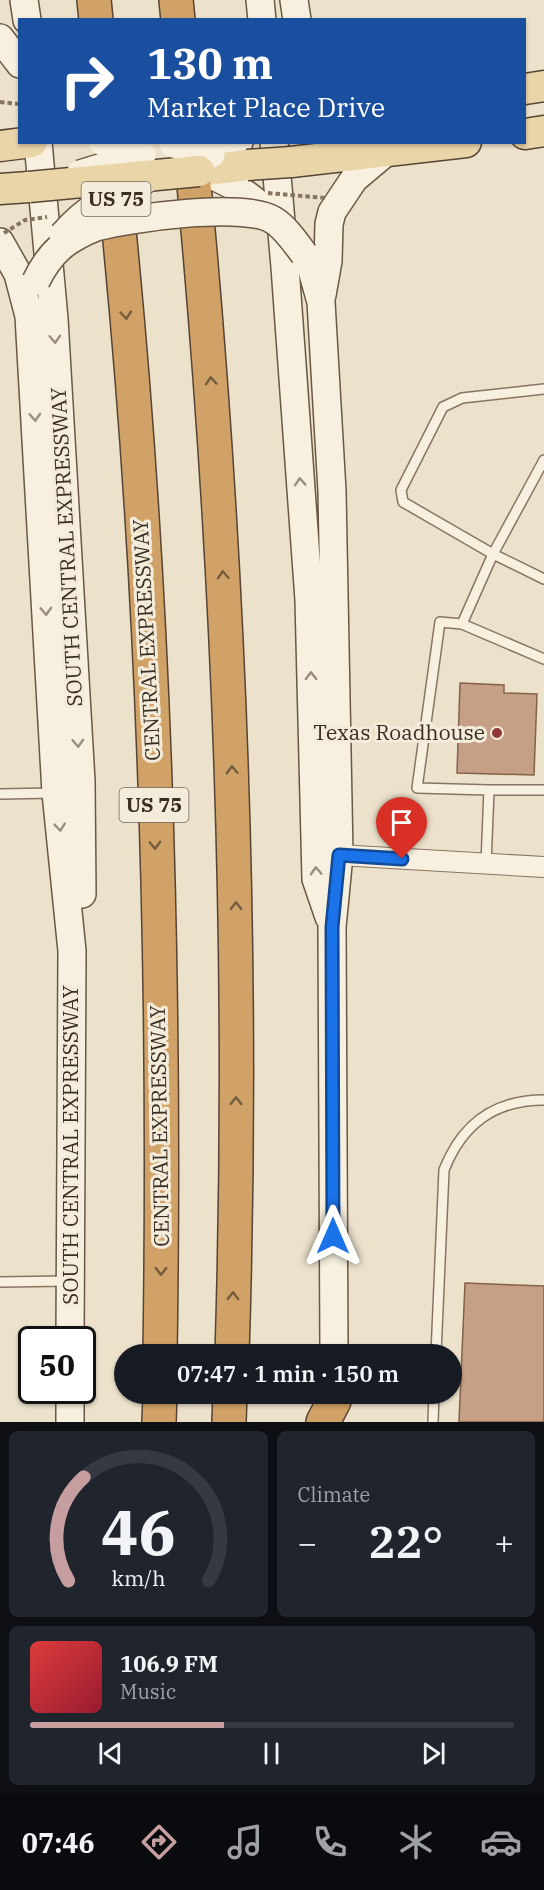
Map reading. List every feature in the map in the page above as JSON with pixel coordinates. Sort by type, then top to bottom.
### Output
[{"type":"highway","points":[[94,0],[96,18]]},
{"type":"highway","points":[[176,0],[178,18]]},
{"type":"highway","name":"CENTRAL EXPRESSWAY","points":[[110,144],[142,533],[152,746],[162,1206],[160,1344]]},
{"type":"highway","points":[[178,155],[216,453],[232,775],[237,1056],[232,1344]]},
{"type":"highway","points":[[159,1422],[160,1404]]},
{"type":"highway","points":[[229,1422],[230,1404]]},
{"type":"main road","points":[[24,0],[27,18]]},
{"type":"main road","points":[[260,0],[262,18]]},
{"type":"main road","points":[[282,18],[283,0]]},
{"type":"main road","points":[[294,0],[297,18]]},
{"type":"main road","points":[[0,38],[18,62]]},
{"type":"main road","points":[[526,89],[544,86]]},
{"type":"main road","points":[[526,134],[544,131]]},
{"type":"main road","points":[[0,146],[18,144]]},
{"type":"main road","name":"SOUTH CENTRAL EXPRESSWAY","points":[[38,144],[54,319],[81,781],[82,915],[72,951]]},
{"type":"main road","points":[[115,144],[178,155],[261,205],[304,254],[312,270],[321,302],[332,491],[339,855],[332,927],[333,1344]]},
{"type":"main road","points":[[14,188],[178,155],[282,152],[385,153],[451,144]]},
{"type":"main road","points":[[282,152],[285,267],[309,600],[316,879],[332,927]]},
{"type":"main road","points":[[321,302],[328,261],[329,224],[332,213],[354,179],[385,153]]},
{"type":"main road","points":[[29,316],[36,281],[66,231],[91,207],[178,155]]},
{"type":"main road","points":[[51,254],[81,233],[111,223],[221,212],[257,213],[274,220]]},
{"type":"main road","points":[[2,237],[18,274],[29,316]]},
{"type":"main road","name":"SOUTH CENTRAL EXPRESSWAY","points":[[29,316],[56,793],[72,951],[70,1326]]},
{"type":"main road","points":[[70,1404],[70,1422]]},
{"type":"street","points":[[339,855],[544,867]]},
{"type":"lane","points":[[544,389],[462,398],[444,407],[401,490],[403,502],[493,554],[544,579]]},
{"type":"lane","points":[[462,624],[493,554],[544,460]]},
{"type":"lane","points":[[544,659],[462,624],[440,622],[417,788],[544,790]]},
{"type":"lane","points":[[486,864],[489,790]]},
{"type":"lane","points":[[0,794],[56,793]]},
{"type":"lane","points":[[436,1344],[444,1170],[451,1151],[464,1133],[505,1104],[544,1100]]},
{"type":"lane","points":[[0,1282],[71,1281]]},
{"type":"lane","points":[[433,1422],[434,1404]]},
{"type":"path","points":[[0,102],[18,104]]},
{"type":"path","points":[[265,192],[325,198]]},
{"type":"path","points":[[2,237],[25,220],[53,216]]},
{"type":"building","name":"Texas Roadhouse","points":[[460,683],[504,685],[504,693],[537,694],[534,775],[457,773]]},
{"type":"building","points":[[465,1283],[544,1286],[544,1422],[459,1422],[460,1404],[462,1404]]},
{"type":"place","name":"Texas Roadhouse","points":[[497,733]]},
{"type":"route","points":[[333,1236],[332,927],[339,855],[402,859]]}]
